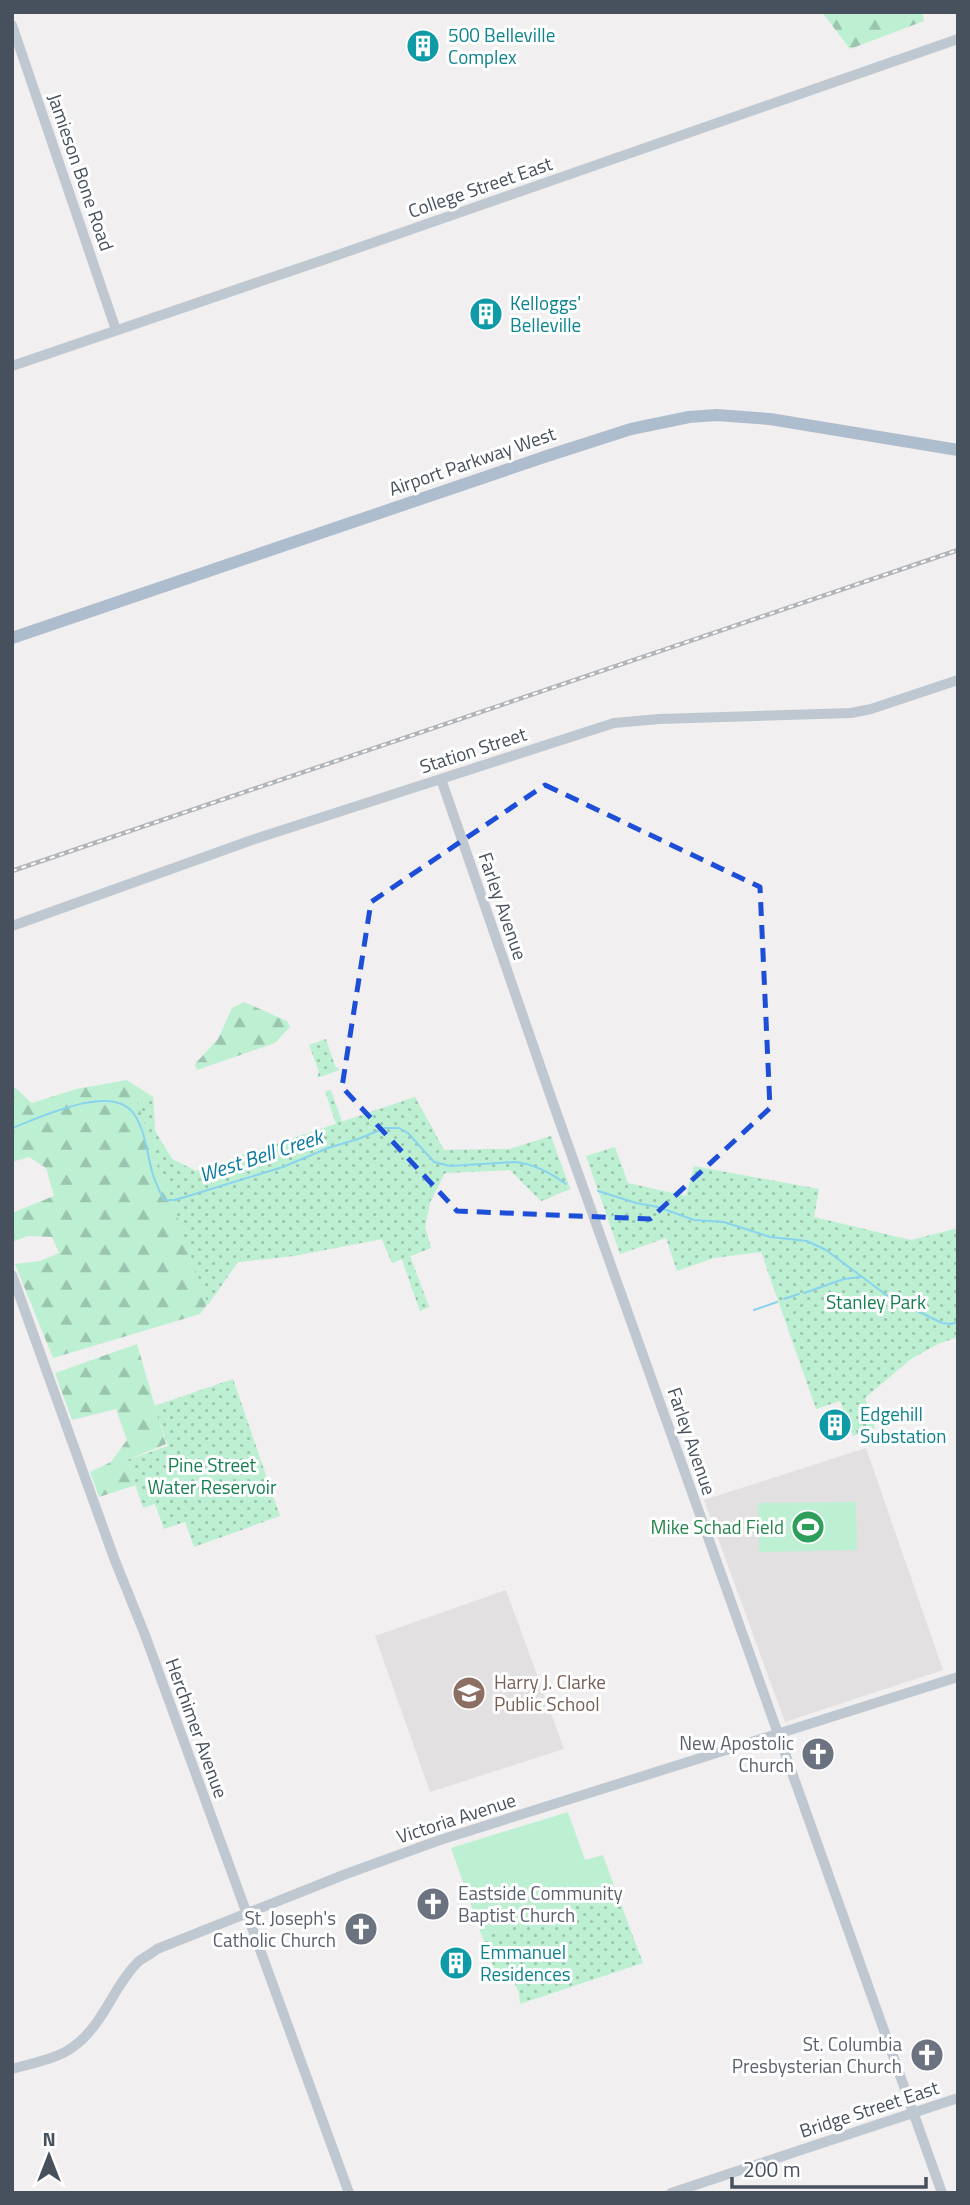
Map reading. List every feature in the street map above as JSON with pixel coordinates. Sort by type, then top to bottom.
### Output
[{"type":"main road","name":"Airport Parkway West","points":[[12,638],[547,456],[631,429],[689,417],[717,415],[770,419],[958,450]]},
{"type":"street","name":"Jamieson Bone Road","points":[[12,25],[116,330]]},
{"type":"street","name":"College Street East","points":[[12,366],[958,39]]},
{"type":"street","name":"Station Street","points":[[12,926],[252,840],[614,723],[851,713],[958,680]]},
{"type":"street","name":"Farley Avenue","points":[[441,779],[553,1103],[942,2193]]},
{"type":"street","name":"Herchimer Avenue","points":[[12,1275],[349,2193]]},
{"type":"street","name":"Victoria Avenue","points":[[12,2069],[63,2053],[77,2045],[91,2032],[140,1960],[158,1949],[440,1840],[958,1677]]},
{"type":"street","name":"Bridge Street East","points":[[671,2193],[958,2098]]},
{"type":"highlighted area","points":[[545,785],[760,887],[770,1108],[650,1219],[457,1211],[342,1087],[371,902]]},
{"type":"shaded area","points":[[866,1448],[943,1670],[785,1722],[704,1500]]},
{"type":"shaded area","name":"Harry J. Clarke Public School","points":[[506,1590],[564,1749],[430,1792],[375,1636]]},
{"type":"green space","points":[[822,12],[922,12],[924,21],[850,49]]},
{"type":"green space","points":[[244,1002],[287,1021],[290,1027],[275,1043],[197,1070],[195,1064],[218,1039],[232,1008]]},
{"type":"green space","points":[[326,1039],[335,1066],[340,1070],[317,1078],[319,1072],[309,1045]]},
{"type":"green space","points":[[127,1080],[153,1097],[155,1131],[172,1159],[196,1171],[415,1097],[444,1150],[510,1149],[551,1136],[570,1189],[541,1201],[510,1170],[445,1173],[430,1202],[425,1227],[431,1248],[410,1256],[429,1307],[420,1311],[402,1259],[392,1263],[382,1239],[293,1256],[238,1262],[200,1314],[53,1358],[15,1264],[40,1261],[59,1253],[52,1237],[28,1236],[12,1242],[12,1213],[54,1196],[46,1168],[29,1157],[12,1162],[12,1085],[32,1103],[76,1089]]},
{"type":"green space","points":[[331,1090],[342,1122],[415,1097],[444,1150],[510,1149],[551,1136],[570,1189],[541,1201],[510,1170],[445,1173],[430,1202],[425,1227],[431,1248],[410,1256],[429,1307],[420,1311],[402,1259],[392,1263],[382,1239],[293,1256],[238,1262],[208,1305],[137,1102],[153,1097],[155,1131],[172,1159],[196,1171],[336,1124],[325,1091]]},
{"type":"green space","name":"Stanley Park","points":[[615,1147],[628,1183],[686,1196],[694,1166],[819,1189],[814,1217],[911,1240],[958,1228],[958,1337],[938,1344],[911,1359],[865,1398],[875,1428],[853,1436],[840,1401],[816,1409],[761,1252],[714,1258],[677,1271],[666,1238],[620,1254],[586,1156]]},
{"type":"green space","points":[[137,1344],[166,1444],[127,1460],[136,1485],[99,1497],[90,1472],[111,1462],[127,1440],[116,1409],[72,1420],[55,1373]]},
{"type":"green space","name":"Pine Street Water Reservoir","points":[[233,1379],[280,1516],[194,1547],[185,1522],[164,1529],[155,1504],[143,1508],[127,1460],[168,1446],[154,1406]]},
{"type":"green space","name":"Mike Schad Field","points":[[856,1502],[857,1550],[759,1552],[758,1503]]},
{"type":"green space","points":[[568,1812],[585,1860],[603,1855],[616,1891],[482,1936],[451,1848]]},
{"type":"green space","points":[[616,1891],[643,1963],[520,2004],[514,1982],[497,1976],[482,1936]]},
{"type":"waterway","name":"West Bell Creek","points":[[12,1128],[75,1105],[110,1101],[124,1105],[134,1114],[141,1128],[153,1175],[164,1200],[175,1200],[283,1167],[385,1128],[399,1128],[408,1133],[434,1162],[450,1166],[522,1163],[542,1170],[566,1184]]},
{"type":"waterway","name":"West Bell Creek","points":[[598,1191],[694,1220],[724,1222],[770,1237],[807,1241],[826,1250],[889,1297],[942,1323],[958,1322]]},
{"type":"waterway","points":[[804,1293],[844,1279],[860,1277]]},
{"type":"waterway","points":[[784,1299],[799,1294]]},
{"type":"waterway","points":[[754,1310],[777,1302]]},
{"type":"railway","points":[[12,871],[958,550]]},
{"type":"place","name":"500 Belleville Complex","points":[[423,46]]},
{"type":"place","name":"Kelloggs' Belleville","points":[[486,314]]},
{"type":"place","name":"Edgehill Substation","points":[[835,1425]]},
{"type":"place","name":"Mike Schad Field","points":[[808,1527]]},
{"type":"place","name":"Harry J. Clarke Public School","points":[[469,1693]]},
{"type":"place","name":"New Apostolic Church","points":[[818,1754]]},
{"type":"place","name":"Eastside Community Baptist Church","points":[[433,1904]]},
{"type":"place","name":"St. Joseph's Catholic Church","points":[[361,1929]]},
{"type":"place","name":"Emmanuel Residences","points":[[456,1963]]},
{"type":"place","name":"St. Columbia Presbysterian Church","points":[[927,2055]]}]
